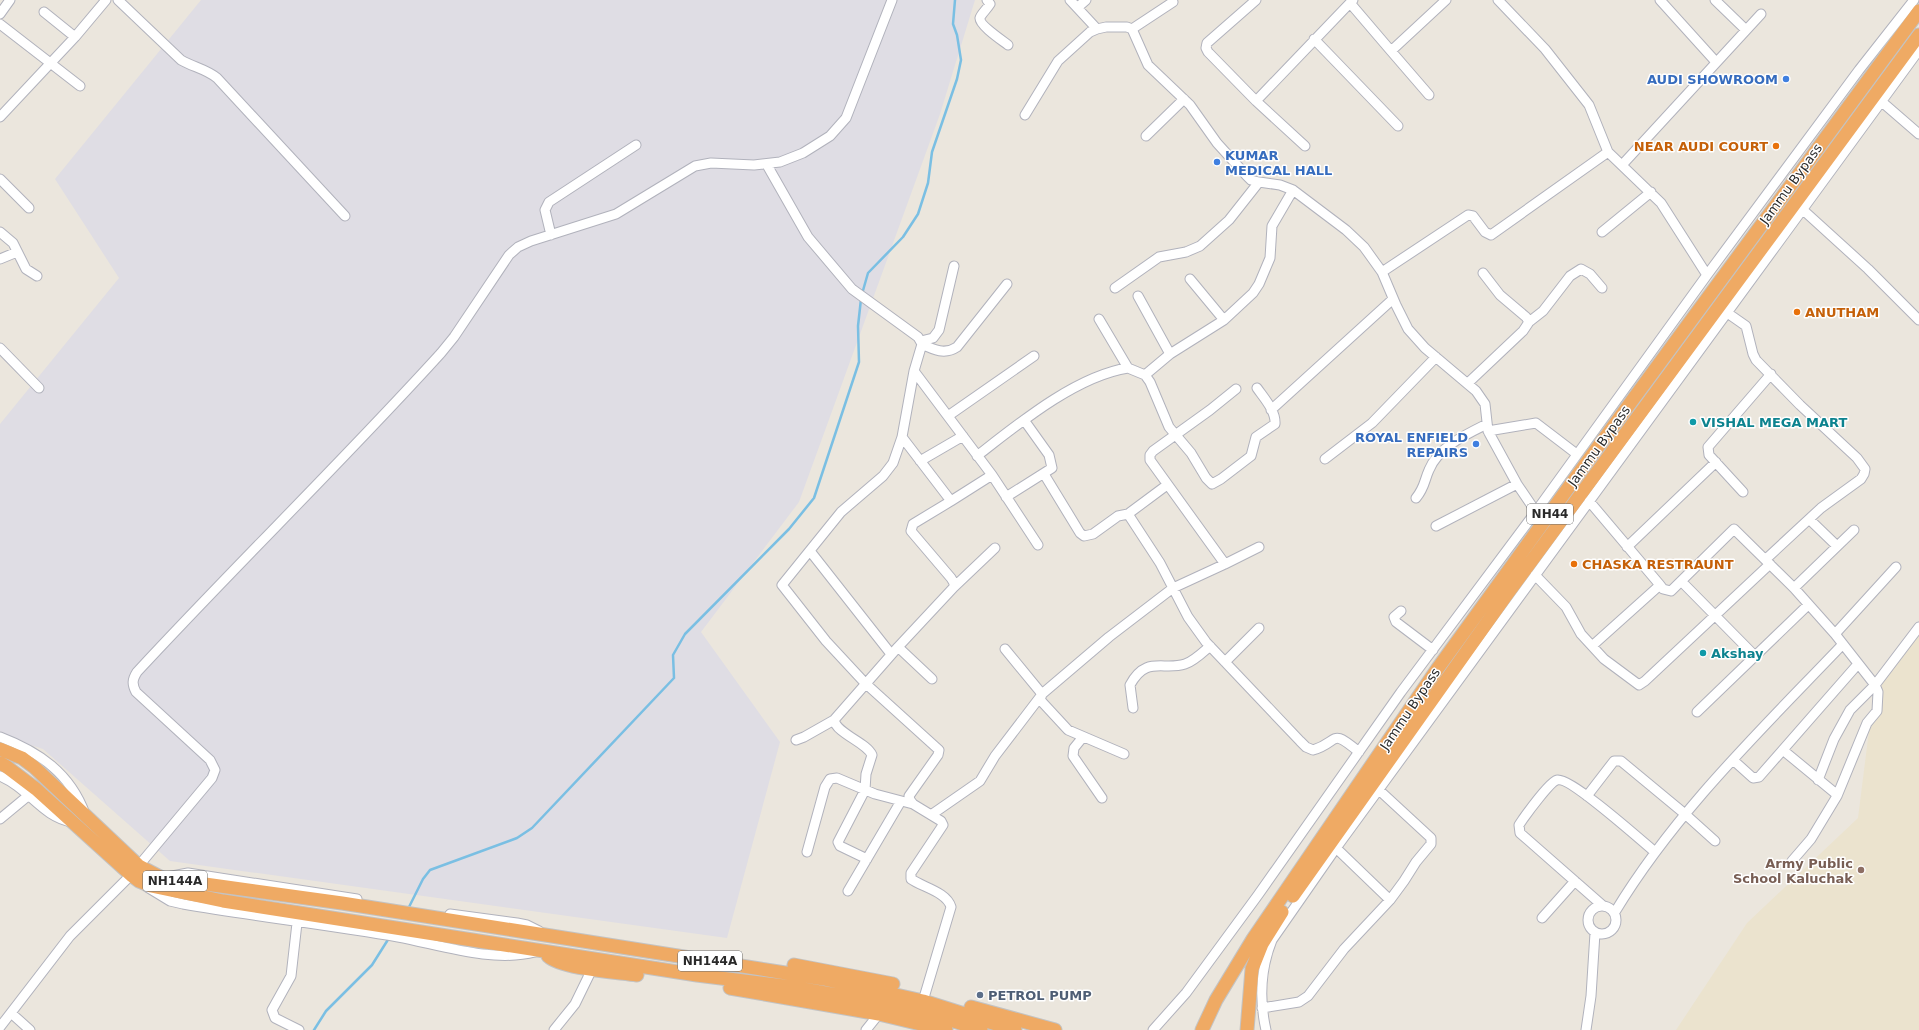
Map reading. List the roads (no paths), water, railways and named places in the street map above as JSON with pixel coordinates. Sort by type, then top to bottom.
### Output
[{"type":"highway","name":"Jammu Bypass","points":[[1202,1030],[1216,1000],[1253,939],[1438,668],[1538,512],[1919,11]]},
{"type":"highway","name":"Jammu Bypass","points":[[1247,1030],[1252,969],[1262,944],[1280,914],[1508,593],[1919,35]]},
{"type":"highway","name":"NH144A","points":[[0,749],[22,758],[34,767],[86,817],[136,874],[398,909],[545,935],[599,942],[924,997],[952,1021],[981,1030]]},
{"type":"highway","name":"NH144A","points":[[0,763],[36,789],[73,822],[151,886],[384,931],[541,950],[595,964],[792,987],[905,1015],[1013,1029]]},
{"type":"highway","points":[[541,950],[545,935]]},
{"type":"highway","points":[[924,997],[1055,1030]]},
{"type":"highway","points":[[1003,1016],[1013,1029]]},
{"type":"street","points":[[0,14],[10,0]]},
{"type":"street","points":[[0,118],[75,37],[106,0]]},
{"type":"street","points":[[118,0],[182,60],[191,65],[208,70],[217,78],[345,216]]},
{"type":"street","points":[[0,1027],[70,936],[136,874],[212,778],[215,770],[210,760],[136,692],[133,685],[133,678],[197,608],[321,482],[441,353],[454,337],[509,255],[531,241],[625,210],[695,166],[711,163],[767,165],[780,162],[803,153],[830,136],[839,128],[851,107],[892,0]]},
{"type":"street","points":[[987,0],[990,4],[980,18],[980,21],[1008,46]]},
{"type":"street","points":[[1070,0],[1097,29]]},
{"type":"street","points":[[1078,7],[1086,0]]},
{"type":"street","points":[[1256,0],[1207,43],[1206,48],[1208,52],[1256,101],[1305,146]]},
{"type":"street","points":[[1391,51],[1446,0]]},
{"type":"street","points":[[1660,0],[1716,62]]},
{"type":"street","points":[[1716,0],[1746,30]]},
{"type":"street","points":[[1538,512],[1574,452],[1705,273],[1914,0]]},
{"type":"street","points":[[1256,101],[1352,1],[1391,51],[1429,95]]},
{"type":"street","points":[[1500,1],[1545,48],[1589,105],[1608,152],[1651,192],[1668,213],[1705,273]]},
{"type":"street","points":[[1132,29],[1173,2]]},
{"type":"street","points":[[44,12],[75,37]]},
{"type":"street","points":[[1622,165],[1761,14]]},
{"type":"street","points":[[0,24],[80,86]]},
{"type":"street","points":[[1024,116],[1058,61],[1097,29],[1127,27],[1132,29],[1148,65],[1184,99],[1217,143],[1251,180],[1280,185],[1293,190],[1346,230],[1364,247],[1382,272],[1393,299],[1408,328],[1425,348],[1468,383],[1485,404],[1488,427],[1517,484],[1538,512]]},
{"type":"street","points":[[1314,39],[1398,126]]},
{"type":"street","points":[[1266,1030],[1262,1008],[1261,984],[1266,955],[1272,940],[1336,848],[1726,312],[1919,50]]},
{"type":"street","points":[[1146,136],[1184,99]]},
{"type":"street","points":[[1882,102],[1919,134]]},
{"type":"street","points":[[551,235],[545,210],[549,202],[636,145]]},
{"type":"street","points":[[1382,272],[1468,215],[1473,216],[1485,232],[1491,234],[1608,152]]},
{"type":"street","points":[[767,165],[808,237],[843,280],[858,294],[922,343],[941,352],[952,350],[957,347],[1007,284]]},
{"type":"street","points":[[0,179],[29,208]]},
{"type":"street","points":[[1115,288],[1159,257],[1186,252],[1200,246],[1229,220],[1259,182]]},
{"type":"street","points":[[1146,375],[1170,354],[1224,320],[1253,293],[1259,284],[1270,258],[1272,226],[1293,190]]},
{"type":"street","points":[[1602,232],[1651,192]]},
{"type":"street","points":[[1802,209],[1919,320]]},
{"type":"street","points":[[0,232],[13,243],[26,269],[37,276]]},
{"type":"street","points":[[0,259],[17,252]]},
{"type":"street","points":[[913,804],[910,800],[910,793],[938,755],[939,750],[865,683],[826,641],[782,585],[841,512],[888,470],[892,464],[902,437],[914,371],[922,343],[933,338],[939,330],[954,266]]},
{"type":"street","points":[[1468,383],[1524,331],[1529,322],[1543,311],[1570,276],[1581,269],[1590,274],[1602,288]]},
{"type":"street","points":[[1483,273],[1500,295],[1526,317],[1529,322]]},
{"type":"street","points":[[1190,280],[1224,320]]},
{"type":"street","points":[[1138,296],[1170,354]]},
{"type":"street","points":[[1272,410],[1393,299]]},
{"type":"street","points":[[1535,575],[1566,608],[1581,634],[1604,659],[1638,685],[1645,681],[1714,615],[1809,519],[1821,508],[1861,479],[1865,469],[1857,458],[1800,405],[1756,360],[1746,326],[1726,312]]},
{"type":"street","points":[[1099,319],[1128,368]]},
{"type":"street","points":[[0,348],[39,388]]},
{"type":"street","points":[[948,416],[1034,356]]},
{"type":"street","points":[[1325,459],[1372,423],[1436,357]]},
{"type":"street","points":[[977,456],[1024,420],[1081,384],[1128,368],[1146,375],[1165,419],[1191,453],[1210,483],[1216,483],[1251,456],[1256,437],[1275,424],[1275,417],[1272,410],[1257,388]]},
{"type":"street","points":[[914,371],[992,475],[1038,545]]},
{"type":"street","points":[[1744,492],[1709,455],[1708,447],[1771,374]]},
{"type":"street","points":[[1153,1030],[1186,993],[1258,895],[1432,650],[1538,512],[1624,384]]},
{"type":"street","points":[[1225,564],[1153,465],[1150,455],[1175,434],[1210,410],[1236,389]]},
{"type":"street","points":[[1006,497],[1052,469],[1052,463],[1043,446],[1024,420]]},
{"type":"street","points":[[1416,498],[1423,489],[1429,469],[1443,451],[1461,437],[1488,427],[1536,423],[1574,452]]},
{"type":"street","points":[[920,461],[963,436]]},
{"type":"street","points":[[902,437],[951,501]]},
{"type":"street","points":[[1627,546],[1716,462]]},
{"type":"street","points":[[1044,474],[1080,533],[1084,536],[1093,534],[1118,516],[1128,514],[1167,485]]},
{"type":"street","points":[[954,586],[951,578],[912,535],[911,531],[913,524],[992,475]]},
{"type":"street","points":[[1436,526],[1517,484]]},
{"type":"street","points":[[1589,501],[1663,589],[1671,591],[1734,529],[1794,588],[1835,634],[1875,685],[1878,692],[1878,711],[1867,723],[1837,796],[1811,838],[1792,861]]},
{"type":"street","points":[[1128,514],[1160,563],[1188,617],[1210,646],[1306,747],[1313,750],[1331,740],[1338,738],[1346,741],[1359,752]]},
{"type":"street","points":[[1809,519],[1837,546]]},
{"type":"street","points":[[1794,588],[1854,530]]},
{"type":"street","points":[[932,815],[980,782],[995,756],[1041,696],[1109,638],[1173,588],[1259,547]]},
{"type":"street","points":[[796,740],[834,720],[865,683],[954,586],[995,548]]},
{"type":"street","points":[[810,551],[891,654]]},
{"type":"street","points":[[1835,634],[1896,566]]},
{"type":"street","points":[[1681,581],[1754,655]]},
{"type":"street","points":[[1592,646],[1660,585]]},
{"type":"street","points":[[1697,712],[1754,655],[1808,605]]},
{"type":"street","points":[[1401,611],[1394,617],[1396,622],[1432,650]]},
{"type":"street","points":[[1818,780],[1834,739],[1850,710],[1875,685],[1919,627]]},
{"type":"street","points":[[1225,662],[1259,628]]},
{"type":"street","points":[[1615,912],[1655,852],[1686,814],[1733,760],[1843,644]]},
{"type":"street","points":[[1133,708],[1130,685],[1138,675],[1152,665],[1186,664],[1210,646]]},
{"type":"street","points":[[898,647],[932,679]]},
{"type":"street","points":[[1006,649],[1041,696],[1043,703],[1063,725],[1083,737],[1124,754]]},
{"type":"street","points":[[1733,760],[1756,779],[1784,751],[1858,664]]},
{"type":"street","points":[[834,720],[837,726],[871,752],[872,758],[866,774],[866,790],[838,842],[840,846],[867,859]]},
{"type":"street","points":[[1083,737],[1074,748],[1073,756],[1102,798]]},
{"type":"street","points":[[0,738],[33,754],[61,774],[73,788],[86,817]]},
{"type":"street","points":[[1784,751],[1837,796]]},
{"type":"street","points":[[1587,796],[1614,761],[1621,761],[1686,814],[1715,841]]},
{"type":"street","points":[[0,776],[14,783],[52,816],[61,820],[73,822]]},
{"type":"street","points":[[807,852],[825,787],[830,779],[837,778],[866,790],[913,804],[941,821],[943,825],[910,876],[914,881],[948,900],[951,907],[924,997]]},
{"type":"street","points":[[1602,905],[1593,909],[1588,916],[1589,926],[1595,932],[1605,934],[1613,930],[1617,921],[1615,912],[1607,906],[1602,905],[1520,833],[1519,825],[1556,780],[1565,781],[1587,796],[1655,852]]},
{"type":"street","points":[[1262,1008],[1304,1001],[1344,949],[1390,900],[1432,841],[1431,838],[1379,790]]},
{"type":"street","points":[[0,819],[29,795]]},
{"type":"street","points":[[848,891],[901,801]]},
{"type":"street","points":[[1336,848],[1390,900]]},
{"type":"street","points":[[136,874],[159,895],[182,904],[297,923],[384,931]]},
{"type":"street","points":[[1542,918],[1574,881]]},
{"type":"street","points":[[297,923],[291,976],[272,1010],[275,1018],[299,1030]]},
{"type":"street","points":[[1586,1030],[1591,996],[1595,932]]},
{"type":"street","points":[[554,1030],[575,1004],[595,964]]},
{"type":"street","points":[[866,1030],[883,1009]]},
{"type":"street","points":[[11,1013],[30,1030]]},
{"type":"waterway","points":[[862,294],[868,273],[903,237],[918,214],[928,183],[932,152],[957,79],[961,60],[957,35],[953,24],[955,0]]},
{"type":"waterway","points":[[408,909],[423,879],[430,870],[517,838],[532,828],[674,678],[673,655],[685,634],[789,529],[814,498],[859,362],[858,326],[861,299]]},
{"type":"waterway","points":[[314,1030],[326,1011],[372,965],[389,938]]},
{"type":"place","name":"AUDI SHOWROOM","points":[[1786,79]]},
{"type":"place","name":"NEAR AUDI COURT","points":[[1776,146]]},
{"type":"place","name":"KUMAR MEDICAL HALL","points":[[1217,162]]},
{"type":"place","name":"ANUTHAM","points":[[1797,312]]},
{"type":"place","name":"VISHAL MEGA MART","points":[[1693,422]]},
{"type":"place","name":"ROYAL ENFIELD REPAIRS","points":[[1476,444]]},
{"type":"place","name":"CHASKA RESTRAUNT","points":[[1574,564]]},
{"type":"place","name":"Akshay","points":[[1703,653]]},
{"type":"place","name":"Army Public School Kaluchak","points":[[1861,870]]},
{"type":"place","name":"PETROL PUMP","points":[[980,995]]}]
